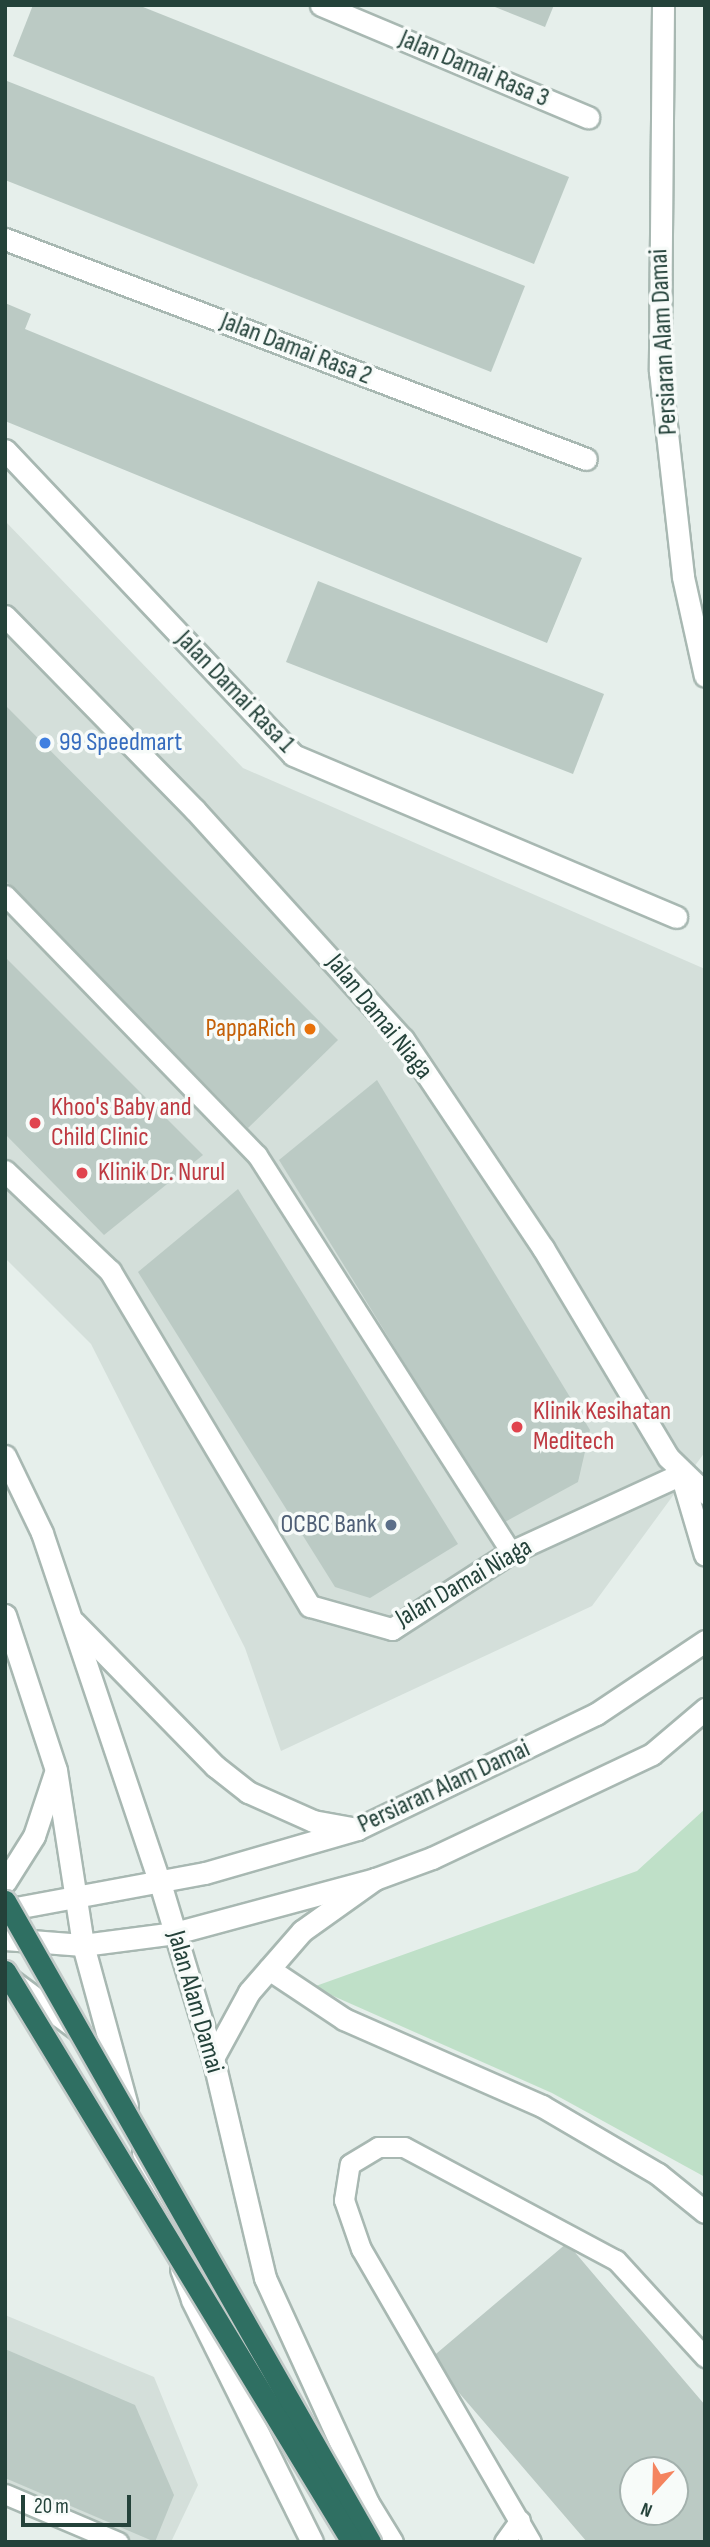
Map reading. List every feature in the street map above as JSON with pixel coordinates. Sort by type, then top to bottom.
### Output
[{"type":"highway","points":[[5,1901],[370,2542]]},
{"type":"highway","points":[[5,1974],[352,2542]]},
{"type":"street","name":"Jalan Damai Rasa 3","points":[[321,5],[588,117]]},
{"type":"street","name":"Persiaran Alam Damai","points":[[663,5],[660,371],[682,577],[705,676]]},
{"type":"street","name":"Jalan Damai Rasa 2","points":[[5,239],[586,459]]},
{"type":"street","name":"Jalan Damai Rasa 1","points":[[5,450],[293,755],[676,917]]},
{"type":"street","name":"Jalan Damai Niaga","points":[[5,616],[204,820],[403,1038],[543,1248],[681,1474],[705,1555]]},
{"type":"street","name":"Jalan Damai Niaga","points":[[5,1171],[110,1271],[310,1606],[392,1629],[511,1552],[681,1474]]},
{"type":"street","name":"Jalan Alam Damai","points":[[5,1456],[43,1533],[160,1883],[213,2058],[265,2278],[368,2503],[393,2542]]},
{"type":"street","name":"Jalan Damai Niaga","points":[[681,1474],[705,1493]]},
{"type":"street","points":[[5,1615],[56,1770],[78,1897],[83,1945],[111,2057],[192,2300],[312,2542]]},
{"type":"street","points":[[71,1619],[215,1766],[248,1792],[313,1821],[357,1829]]},
{"type":"street","name":"Persiaran Alam Damai","points":[[5,1910],[160,1883],[357,1829],[596,1714],[705,1640]]},
{"type":"street","name":"Persiaran Alam Damai","points":[[5,1939],[83,1945],[175,1933],[375,1879],[432,1858],[652,1754],[705,1709]]},
{"type":"street","points":[[5,1882],[34,1836],[56,1770]]},
{"type":"street","points":[[213,2058],[249,1992],[302,1931],[375,1879]]},
{"type":"street","points":[[269,1969],[344,2019],[542,2106],[657,2174],[705,2212]]},
{"type":"street","points":[[5,1974],[111,2057]]},
{"type":"lane","points":[[5,895],[257,1155],[511,1552]]},
{"type":"lane","points":[[531,2542],[361,2249],[344,2200],[350,2164],[378,2147],[404,2147],[616,2260],[705,2357]]},
{"type":"lane","points":[[5,2494],[118,2542]]},
{"type":"lane","points":[[504,2542],[520,2520]]},
{"type":"shaded area","points":[[5,521],[243,768],[705,969],[705,1452],[592,1606],[281,1751],[245,1648],[91,1344],[5,1258]]},
{"type":"shaded area","points":[[5,2315],[154,2377],[198,2485],[171,2542],[135,2542],[5,2487]]},
{"type":"green space","points":[[705,1809],[705,2177],[552,2093],[313,1987],[637,1871]]},
{"type":"building","points":[[33,5],[138,5],[569,177],[534,264],[13,56]]},
{"type":"building","points":[[490,5],[554,5],[545,27]]},
{"type":"building","points":[[7,81],[525,286],[491,372],[5,180]]},
{"type":"building","points":[[5,303],[31,314],[25,329],[582,558],[547,643],[5,421]]},
{"type":"building","points":[[318,581],[604,694],[573,774],[286,662]]},
{"type":"building","points":[[5,705],[338,1040],[248,1128],[5,880]]},
{"type":"building","points":[[5,957],[203,1155],[104,1235],[5,1134]]},
{"type":"building","points":[[377,1080],[590,1430],[578,1482],[503,1523],[279,1160]]},
{"type":"building","points":[[238,1189],[458,1544],[370,1598],[335,1587],[138,1272]]},
{"type":"building","points":[[567,2243],[705,2405],[705,2542],[587,2542],[430,2359]]},
{"type":"building","points":[[5,2349],[135,2405],[174,2495],[155,2542],[5,2478]]},
{"type":"place","name":"99 Speedmart","points":[[45,743]]},
{"type":"place","name":"PappaRich","points":[[310,1029]]},
{"type":"place","name":"Khoo's Baby and Child Clinic","points":[[35,1123]]},
{"type":"place","name":"Klinik Dr. Nurul","points":[[82,1173]]},
{"type":"place","name":"Klinik Kesihatan Meditech","points":[[517,1427]]},
{"type":"place","name":"OCBC Bank","points":[[391,1525]]}]
